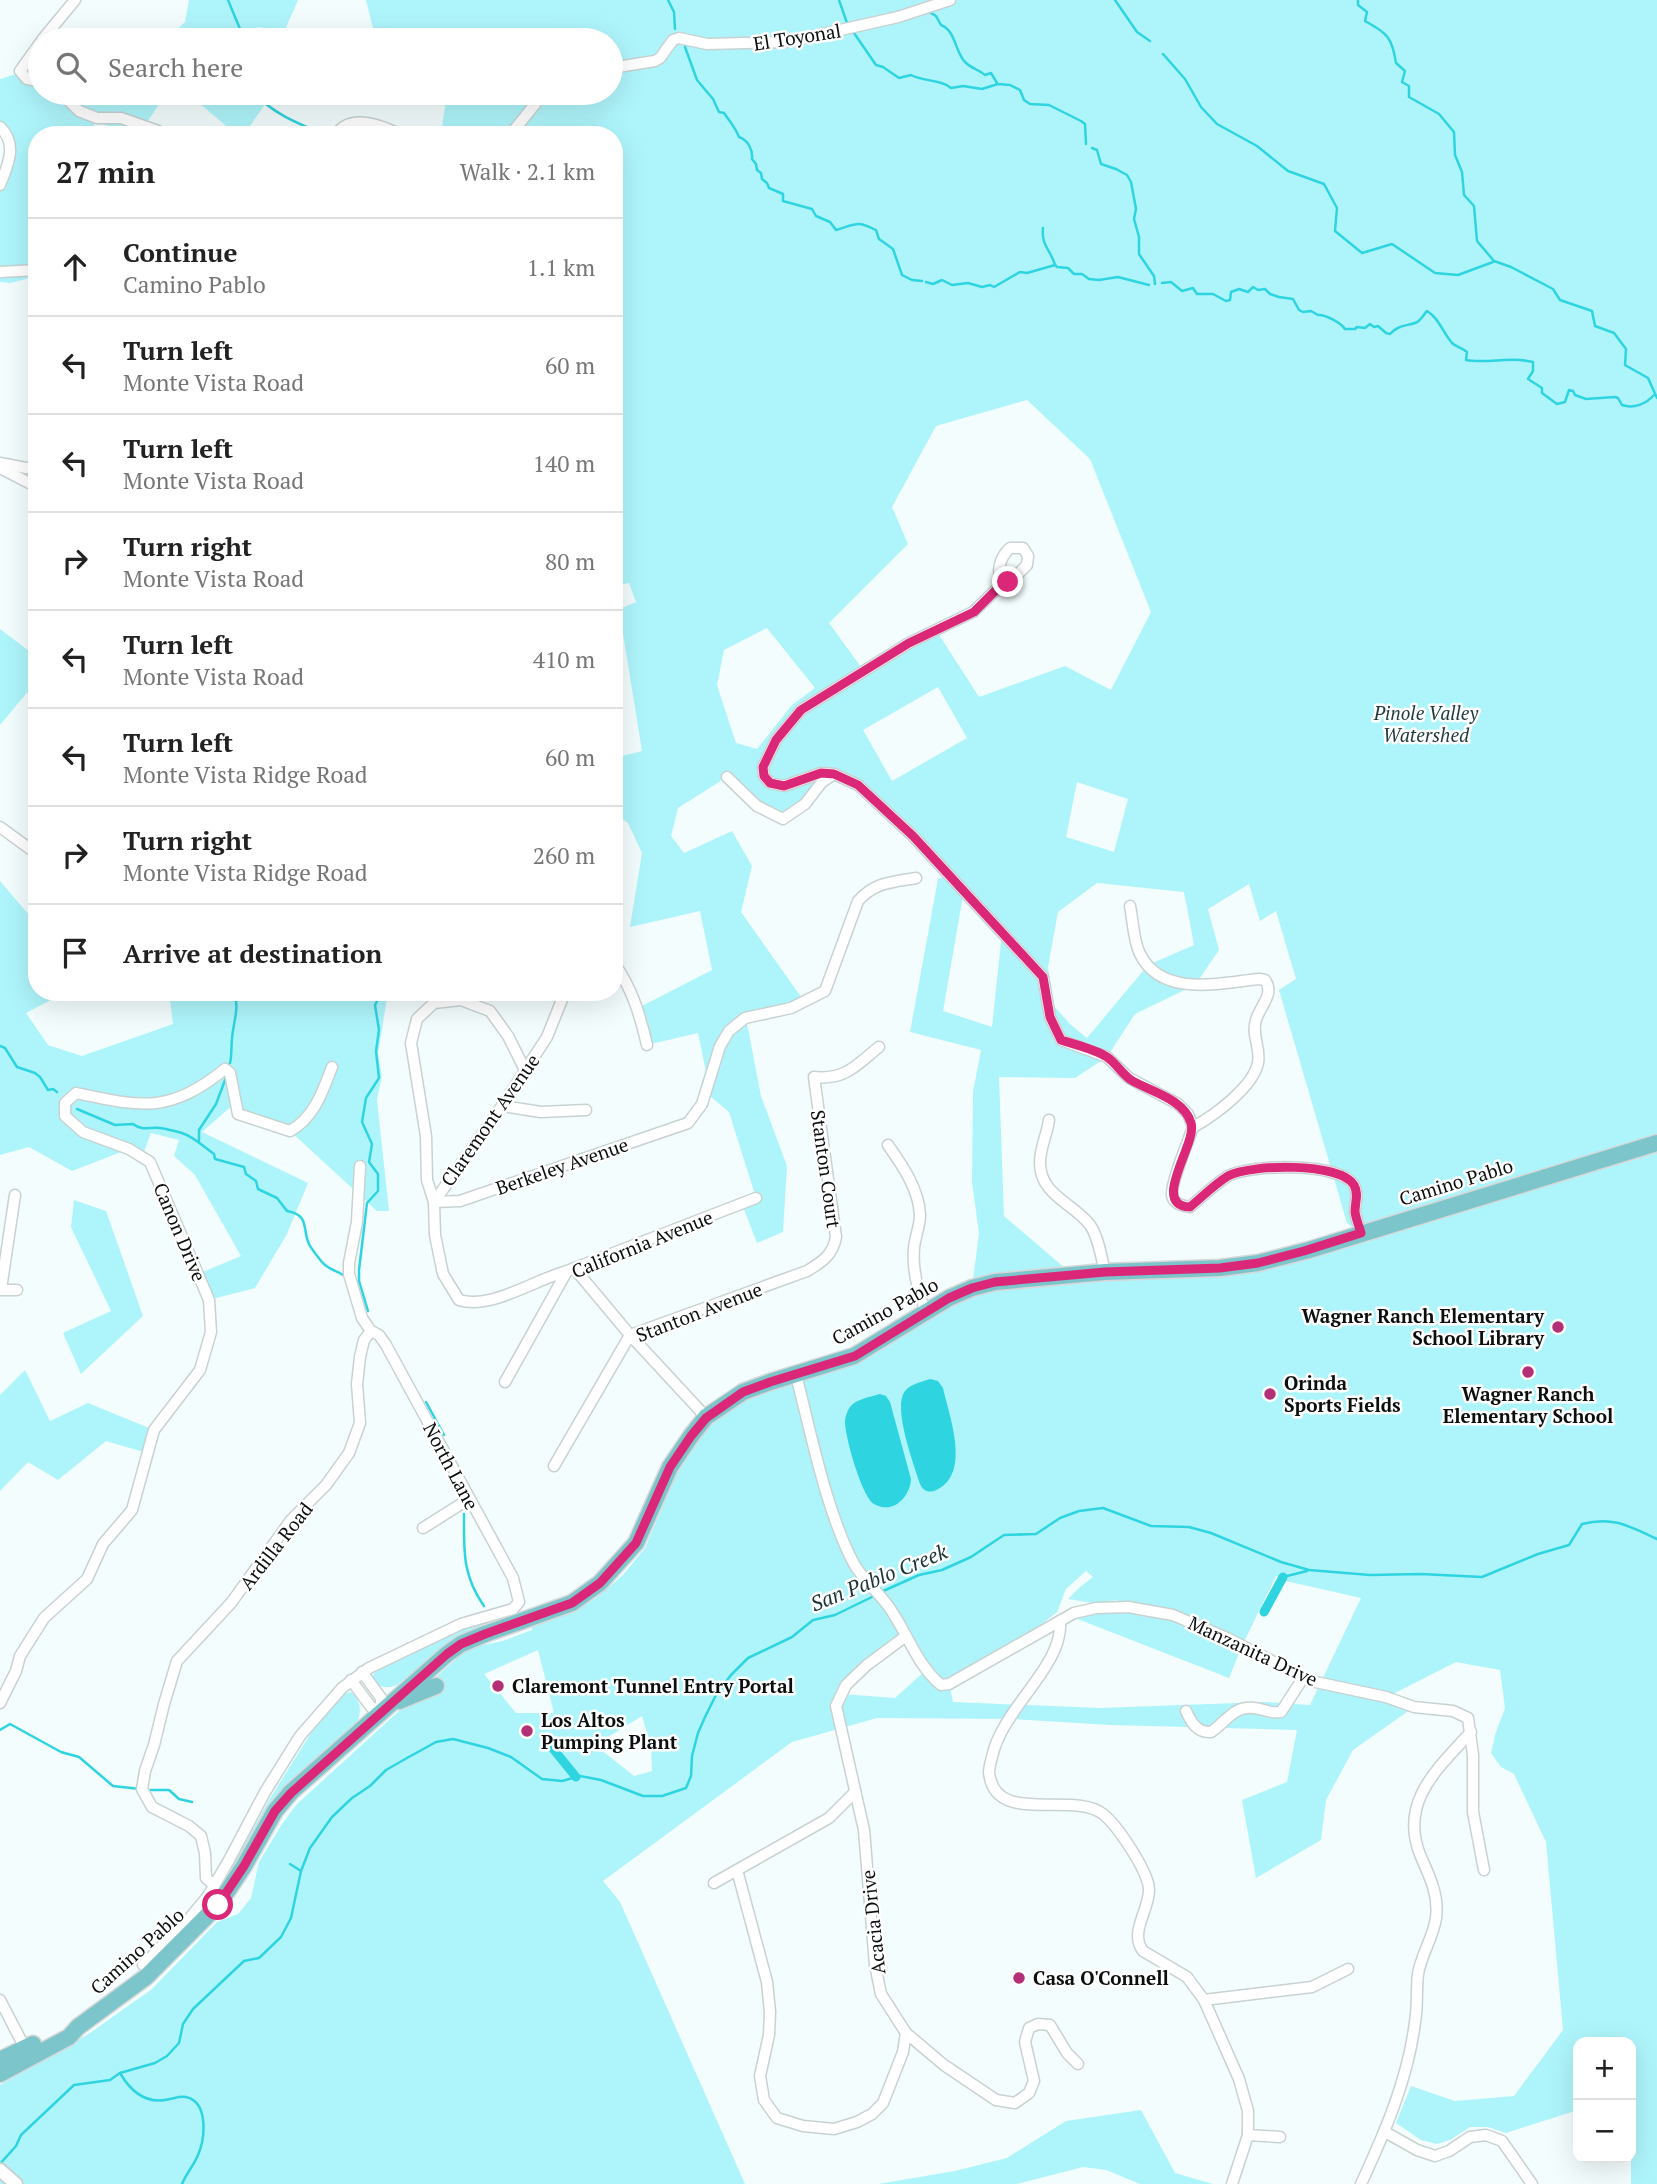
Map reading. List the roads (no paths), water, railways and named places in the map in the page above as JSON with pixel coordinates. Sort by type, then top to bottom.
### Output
[{"type":"main road","name":"Camino Pablo","points":[[0,2060],[69,2037],[146,1977],[218,1905],[275,1811],[291,1793],[424,1672],[461,1644],[572,1603],[600,1583],[636,1543],[670,1467],[691,1436],[706,1418],[743,1392],[855,1356],[961,1293],[995,1282],[1105,1272],[1220,1268],[1258,1263],[1657,1143]]},
{"type":"main road","points":[[385,1707],[436,1686]]},
{"type":"main road","name":"Camino Pablo","points":[[0,2074],[27,2053]]},
{"type":"street","points":[[52,28],[75,0]]},
{"type":"street","name":"El Toyonal","points":[[623,66],[655,61],[673,40],[679,38],[707,44],[787,43],[898,17],[950,0]]},
{"type":"street","points":[[28,60],[20,71],[28,79]]},
{"type":"street","points":[[73,105],[79,111],[97,118],[121,118],[144,126]]},
{"type":"street","points":[[517,126],[534,105]]},
{"type":"street","points":[[345,126],[356,123],[378,126]]},
{"type":"street","points":[[0,127],[8,135],[11,151],[0,185]]},
{"type":"street","points":[[0,272],[28,271]]},
{"type":"street","points":[[0,466],[28,468]]},
{"type":"street","points":[[0,466],[28,482]]},
{"type":"street","points":[[1002,584],[974,612],[909,643],[801,710],[776,740],[763,767],[764,776],[770,783],[784,786],[821,773],[834,774],[858,785],[913,836],[1043,977],[1050,1017],[1061,1040],[1107,1057],[1129,1078],[1178,1104],[1188,1114],[1193,1127]]},
{"type":"street","points":[[727,777],[757,806],[783,819],[805,804],[822,782],[834,774]]},
{"type":"street","points":[[0,827],[28,847]]},
{"type":"street","name":"Berkeley Avenue","points":[[434,1202],[460,1201],[688,1123],[702,1104],[720,1046],[729,1031],[746,1018],[791,1008],[825,991],[858,901],[868,890],[883,883],[916,878]]},
{"type":"street","points":[[1130,906],[1139,953],[1156,972],[1184,984],[1206,985],[1259,979],[1265,980],[1269,985],[1269,992],[1253,1028],[1258,1062],[1253,1076],[1232,1099],[1193,1127],[1175,1181],[1172,1194],[1175,1202],[1190,1207],[1227,1177],[1244,1170],[1269,1166],[1333,1172],[1353,1183],[1357,1193],[1355,1212],[1361,1233]]},
{"type":"street","points":[[623,976],[638,1008],[647,1045]]},
{"type":"street","points":[[434,1202],[427,1180],[426,1136],[411,1043],[417,1019],[434,1003],[452,1001]]},
{"type":"street","points":[[463,1001],[490,1012],[508,1036],[525,1070]]},
{"type":"street","name":"Claremont Avenue","points":[[561,1001],[547,1037],[434,1202],[435,1235],[443,1274],[458,1300],[472,1304],[490,1300],[570,1269]]},
{"type":"street","name":"Stanton Court","points":[[827,1259],[834,1248],[836,1237],[814,1077],[835,1078],[846,1074],[879,1047]]},
{"type":"street","name":"Canon Drive","points":[[0,1703],[16,1671],[20,1656],[44,1618],[87,1578],[103,1544],[132,1510],[154,1430],[200,1370],[211,1332],[209,1300],[150,1162],[130,1149],[83,1132],[65,1116],[65,1103],[76,1093],[142,1105],[173,1101],[204,1085],[225,1069],[230,1073],[238,1114],[290,1131],[308,1117],[323,1092],[332,1067]]},
{"type":"street","points":[[502,1106],[541,1112],[586,1110]]},
{"type":"street","points":[[1049,1120],[1040,1156],[1044,1182],[1088,1223],[1095,1234],[1105,1272]]},
{"type":"street","points":[[888,1145],[905,1170],[920,1214],[914,1249],[914,1271],[918,1294],[926,1312]]},
{"type":"street","points":[[360,1166],[357,1222],[349,1274],[362,1318],[371,1331]]},
{"type":"street","points":[[15,1195],[0,1290],[17,1290]]},
{"type":"street","name":"California Avenue","points":[[505,1382],[570,1269],[756,1198]]},
{"type":"street","name":"Stanton Avenue","points":[[554,1466],[630,1335],[807,1271],[827,1259]]},
{"type":"street","points":[[570,1269],[706,1418]]},
{"type":"street","name":"North Lane","points":[[371,1331],[379,1335],[386,1345],[513,1578],[519,1599],[517,1607]]},
{"type":"street","name":"Ardilla Road","points":[[214,1885],[206,1878],[201,1836],[189,1826],[152,1807],[142,1789],[145,1771],[177,1661],[231,1603],[291,1520],[326,1485],[349,1453],[360,1423],[357,1384],[360,1357],[364,1340],[371,1331]]},
{"type":"street","name":"Manzanita Drive","points":[[796,1374],[828,1497],[848,1550],[867,1582],[890,1608],[931,1676],[941,1685],[949,1684],[1074,1613],[1096,1608],[1128,1607],[1174,1615],[1227,1638],[1303,1678],[1386,1697],[1414,1707],[1453,1711],[1468,1718],[1471,1732]]},
{"type":"street","points":[[423,1528],[469,1499]]},
{"type":"street","name":"Camino Pablo","points":[[143,1965],[188,1920],[214,1885],[265,1792],[300,1736],[351,1680],[362,1672],[461,1625],[517,1607]]},
{"type":"street","points":[[1060,1621],[1060,1637],[1051,1659],[1006,1720],[994,1746],[989,1772],[995,1791],[1008,1801],[1025,1805],[1085,1806],[1101,1813],[1138,1858],[1150,1889],[1138,1945],[1143,1951],[1187,1977],[1204,2000],[1239,2079],[1248,2111],[1248,2135],[1232,2184]]},
{"type":"street","name":"Acacia Drive","points":[[906,1636],[845,1685],[836,1706],[864,1830],[874,1959],[881,1994],[906,2033],[944,2065],[996,2101],[1014,2103],[1029,2093],[1034,2081],[1025,2042],[1029,2028],[1038,2024],[1050,2025],[1067,2053],[1078,2064]]},
{"type":"street","points":[[351,1680],[370,1707],[385,1707],[362,1672]]},
{"type":"street","points":[[1186,1711],[1199,1730],[1211,1732],[1241,1708],[1282,1712],[1303,1678]]},
{"type":"street","points":[[1471,1732],[1473,1812],[1484,1870]]},
{"type":"street","points":[[1361,2184],[1385,2132],[1404,2078],[1416,2022],[1418,1973],[1431,1937],[1437,1904],[1432,1882],[1418,1849],[1413,1815],[1422,1792],[1436,1770],[1471,1732]]},
{"type":"street","points":[[714,1883],[829,1818],[855,1792]]},
{"type":"street","points":[[737,1870],[767,1982],[769,2035],[760,2076],[764,2100],[777,2118],[803,2126],[834,2129],[857,2123],[872,2114],[883,2102],[903,2052],[906,2033]]},
{"type":"street","points":[[1204,2000],[1312,1987],[1348,1969]]},
{"type":"street","points":[[0,2000],[27,2053]]},
{"type":"street","points":[[1385,2132],[1417,2150],[1435,2156],[1449,2151],[1470,2137],[1486,2135],[1502,2141],[1532,2184]]},
{"type":"street","points":[[1248,2135],[1280,2137]]},
{"type":"street","points":[[0,2170],[16,2184]]},
{"type":"water","points":[[930,1379],[938,1381],[943,1388],[953,1429],[956,1459],[953,1473],[946,1483],[929,1492],[920,1484],[905,1436],[901,1410],[905,1391]]},
{"type":"water","points":[[880,1394],[886,1396],[890,1402],[911,1479],[904,1498],[888,1507],[874,1504],[864,1490],[851,1453],[845,1422],[847,1412],[853,1404]]},
{"type":"waterway","points":[[228,0],[240,28]]},
{"type":"waterway","points":[[668,0],[674,12],[675,29]]},
{"type":"waterway","points":[[839,0],[847,23]]},
{"type":"waterway","points":[[1115,0],[1137,32],[1150,41]]},
{"type":"waterway","points":[[1358,0],[1358,5],[1367,12],[1365,21],[1379,29],[1390,41],[1396,63],[1405,71],[1402,82],[1409,86],[1409,97],[1439,114],[1454,132],[1455,155],[1462,172],[1464,195],[1474,206],[1477,241],[1494,261],[1553,289],[1560,300],[1592,311],[1595,326],[1614,333],[1626,349],[1625,365],[1648,378],[1657,398]]},
{"type":"waterway","points":[[931,13],[950,32],[965,62],[985,75],[991,73],[997,83]]},
{"type":"waterway","points":[[854,33],[876,65],[899,78],[911,75],[951,88],[963,86],[982,89],[998,84],[1010,85],[1020,90],[1024,100],[1030,104],[1049,105],[1085,124],[1086,144]]},
{"type":"waterway","points":[[685,47],[697,80],[713,99],[719,112],[724,113],[739,137],[745,140],[757,170],[769,188],[783,194],[783,201],[812,209],[816,216],[830,222],[836,230],[856,224],[876,230],[879,239],[893,249],[902,275],[922,281]]},
{"type":"waterway","points":[[1163,54],[1185,79],[1201,107],[1217,124],[1257,146],[1288,171],[1324,184],[1337,208],[1335,231],[1362,253],[1392,244],[1435,273],[1458,275],[1493,262]]},
{"type":"waterway","points":[[268,105],[304,126]]},
{"type":"waterway","points":[[1092,148],[1097,150],[1101,164],[1127,175],[1131,182],[1139,254],[1154,276],[1155,284]]},
{"type":"waterway","points":[[1043,228],[1045,244],[1055,265]]},
{"type":"waterway","points":[[926,282],[933,284],[942,280],[952,285],[968,283],[994,287],[1020,272],[1027,273],[1055,265],[1068,268],[1074,274],[1082,274],[1089,279],[1118,277],[1149,285]]},
{"type":"waterway","points":[[1162,283],[1171,282],[1182,291],[1193,288],[1197,294],[1213,294],[1226,301],[1230,300],[1231,292],[1239,289],[1248,292],[1253,287],[1258,290],[1265,289],[1270,294],[1293,299],[1299,310],[1329,317],[1345,329],[1365,328],[1370,324],[1390,334],[1399,327],[1417,322],[1427,311],[1452,343],[1467,352],[1466,360],[1533,362],[1533,371],[1528,379],[1542,388],[1542,393],[1557,404],[1565,402],[1569,390],[1586,399],[1615,397],[1622,405],[1631,406],[1644,403],[1654,395]]},
{"type":"waterway","points":[[230,1063],[236,1001]]},
{"type":"waterway","points":[[368,1311],[359,1281],[359,1270],[367,1203],[378,1191],[378,1174],[369,1162],[372,1144],[362,1122],[366,1098],[379,1078],[376,1051],[379,1030],[375,1005],[377,1001]]},
{"type":"waterway","points":[[0,1046],[5,1048],[17,1067],[35,1073],[48,1090],[57,1092]]},
{"type":"waterway","points":[[199,1141],[199,1130],[216,1104],[227,1075]]},
{"type":"waterway","points":[[77,1109],[115,1125],[133,1124],[143,1128],[160,1128],[182,1133],[214,1154],[215,1159],[244,1167],[246,1174],[256,1181],[258,1189],[277,1198],[287,1211],[302,1219],[309,1244],[324,1265],[346,1277]]},
{"type":"waterway","points":[[426,1402],[444,1435]]},
{"type":"waterway","name":"San Pablo Creek","points":[[881,1592],[971,1557],[1004,1535],[1036,1534],[1060,1518],[1079,1511],[1103,1508],[1151,1526],[1189,1527],[1211,1533],[1281,1562],[1309,1570],[1370,1575],[1482,1577],[1538,1554],[1569,1545],[1582,1524],[1593,1522],[1621,1524],[1657,1539]]},
{"type":"waterway","points":[[464,1514],[468,1573],[484,1606]]},
{"type":"waterway","points":[[1283,1577],[1307,1571]]},
{"type":"waterway","points":[[1264,1612],[1283,1577]]},
{"type":"waterway","name":"San Pablo Creek","points":[[0,2164],[16,2146],[21,2135],[74,2085],[110,2080],[120,2073],[155,2063],[167,2056],[179,2043],[183,2024],[193,2009],[244,1961],[259,1958],[281,1937],[291,1918],[301,1871],[310,1848],[332,1817],[386,1770],[436,1742],[453,1739],[511,1757],[542,1779],[562,1781],[580,1776],[601,1780],[643,1796],[662,1796],[686,1788],[691,1776],[692,1756],[698,1733],[716,1695],[731,1675],[748,1658],[792,1637],[813,1620],[835,1615],[876,1595]]},
{"type":"waterway","points":[[0,1730],[10,1724],[61,1752],[79,1757],[113,1786],[140,1789]]},
{"type":"waterway","points":[[550,1745],[576,1777]]},
{"type":"waterway","points":[[147,1790],[169,1790],[179,1799],[192,1802]]},
{"type":"waterway","points":[[290,1864],[301,1871]]},
{"type":"waterway","points":[[120,2073],[129,2086],[147,2098],[162,2100],[186,2097],[199,2106],[203,2122],[202,2140],[196,2159],[182,2184]]},
{"type":"place","name":"Wagner Ranch Elementary School Library","points":[[1558,1327]]},
{"type":"place","name":"Wagner Ranch Elementary School","points":[[1528,1372]]},
{"type":"place","name":"Orinda Sports Fields","points":[[1270,1394]]},
{"type":"place","name":"Claremont Tunnel Entry Portal","points":[[498,1686]]},
{"type":"place","name":"Los Altos Pumping Plant","points":[[527,1731]]},
{"type":"place","name":"Casa O'Connell","points":[[1019,1978]]},
{"type":"park label","name":"Pinole Valley Watershed","points":[[1426,724]]}]
